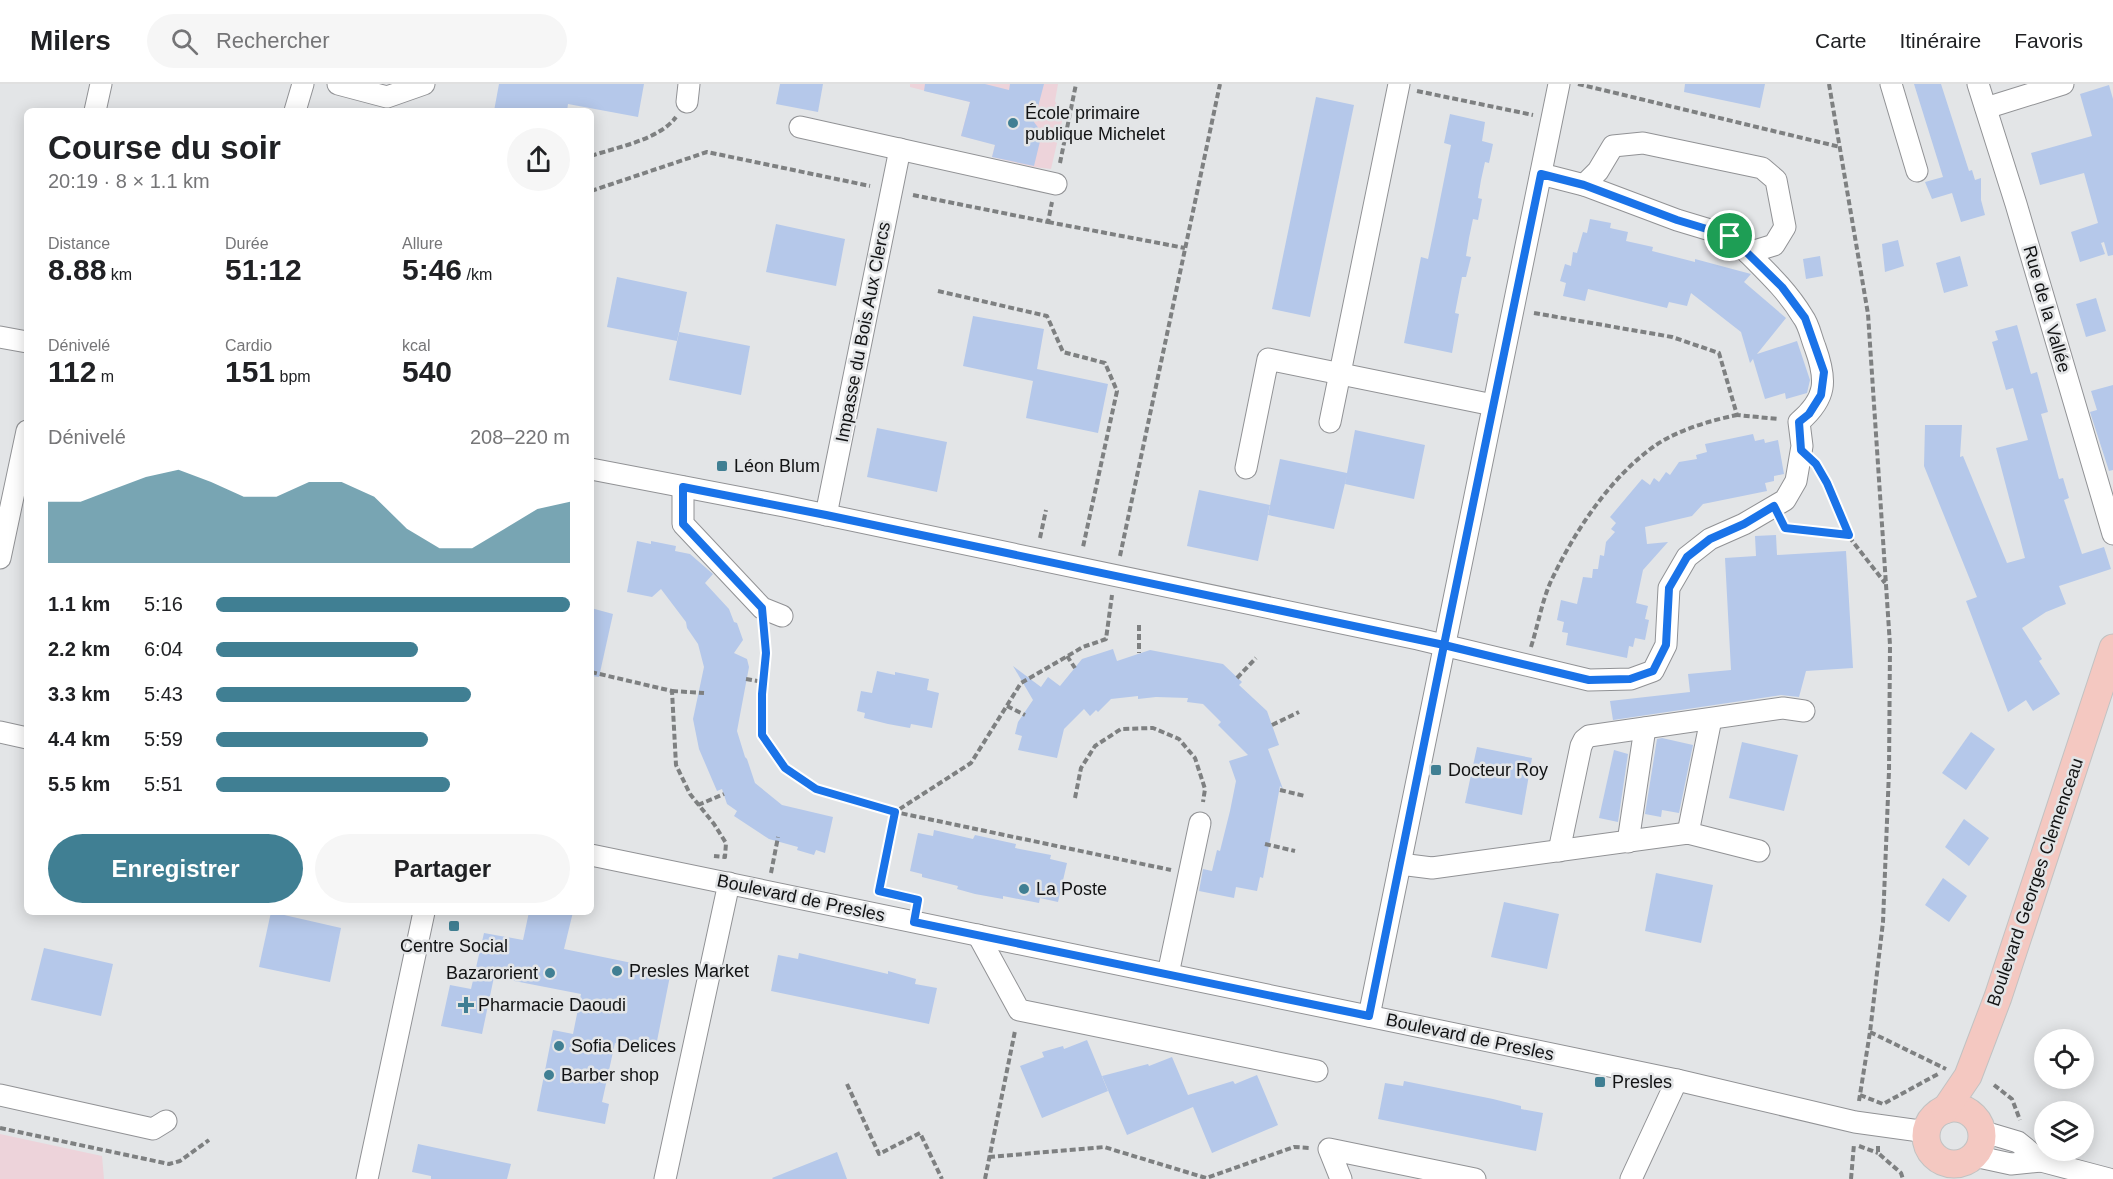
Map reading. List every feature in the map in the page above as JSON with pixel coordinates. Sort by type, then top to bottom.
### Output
[{"type":"main road","name":"Boulevard Georges Clemenceau","points":[[1927,1132],[1933,1118],[1945,1110],[1968,1076],[1998,997],[2113,648]]},
{"type":"main road","points":[[1956,1154],[1968,1076]]},
{"type":"main road","points":[[1945,1110],[1959,1109],[1956,1154]]},
{"type":"main road","points":[[1927,1132],[1930,1150],[1956,1154]]},
{"type":"street","points":[[96,108],[101,84]]},
{"type":"street","points":[[296,108],[303,84]]},
{"type":"street","points":[[338,84],[388,91],[424,84]]},
{"type":"street","points":[[1369,1016],[1559,84]]},
{"type":"street","points":[[1891,84],[1917,171]]},
{"type":"street","name":"Rue de la Vallée","points":[[1978,84],[2113,534]]},
{"type":"street","points":[[1986,108],[2063,84]]},
{"type":"street","points":[[1330,422],[1398,85]]},
{"type":"street","points":[[800,127],[1056,184]]},
{"type":"street","points":[[1584,185],[1598,171],[1613,146],[1643,143],[1762,168],[1776,180],[1785,227],[1774,245],[1748,253]]},
{"type":"street","name":"Impasse du Bois Aux Clercs","points":[[826,515],[900,149]]},
{"type":"street","points":[[594,470],[826,515],[1444,645],[1589,680],[1630,679],[1653,671],[1666,645],[1669,588],[1687,557],[1710,539],[1744,524],[1785,500],[1796,481],[1801,450],[1799,422],[1809,414],[1821,395],[1824,372],[1805,318],[1782,287],[1730,236],[1677,220],[1584,185],[1541,174]]},
{"type":"street","points":[[0,337],[24,341]]},
{"type":"street","points":[[1246,468],[1268,359],[1493,405]]},
{"type":"street","points":[[0,558],[24,445]]},
{"type":"street","points":[[683,487],[683,524],[772,612]]},
{"type":"street","points":[[1559,851],[1584,740],[1590,736],[1783,708],[1804,711]]},
{"type":"street","points":[[1688,833],[1711,719]]},
{"type":"street","points":[[1628,842],[1645,728]]},
{"type":"street","points":[[0,732],[24,737]]},
{"type":"street","points":[[1168,974],[1200,823]]},
{"type":"street","points":[[1400,864],[1432,868],[1688,833],[1759,851]]},
{"type":"street","name":"Boulevard de Presles","points":[[594,856],[1677,1080],[1855,1122],[1927,1132]]},
{"type":"street","points":[[665,1179],[729,883]]},
{"type":"street","points":[[367,1179],[423,915]]},
{"type":"street","points":[[978,935],[1019,1010],[1317,1071]]},
{"type":"street","points":[[1631,1179],[1677,1080]]},
{"type":"street","points":[[0,1095],[153,1129],[166,1121]]},
{"type":"street","points":[[1329,1149],[1341,1179]]},
{"type":"street","points":[[1329,1149],[1475,1179]]},
{"type":"street","points":[[1956,1154],[2109,1179]]},
{"type":"path","points":[[888,893],[879,891],[895,812],[971,763],[1022,683],[1083,647],[1106,639],[1116,576],[1220,84]]},
{"type":"path","points":[[1578,84],[1840,147]]},
{"type":"path","points":[[1829,84],[1868,314],[1890,645],[1889,771],[1883,922],[1870,1032],[1855,1122],[1851,1179]]},
{"type":"path","points":[[1398,85],[1552,119]]},
{"type":"path","points":[[594,155],[656,135],[671,123],[688,93]]},
{"type":"path","points":[[594,190],[707,152],[891,191]]},
{"type":"path","points":[[1048,222],[1185,248]]},
{"type":"path","points":[[938,291],[1047,316],[1063,352],[1105,363],[1117,391],[1079,568]]},
{"type":"path","points":[[1513,309],[1672,337],[1719,353],[1737,415]]},
{"type":"path","points":[[1526,665],[1550,583],[1578,531],[1622,473],[1657,444],[1708,420],[1737,415],[1799,422]]},
{"type":"path","points":[[1801,450],[1816,464],[1827,483],[1849,535],[1886,584]]},
{"type":"path","points":[[1774,506],[1785,528],[1849,535]]},
{"type":"path","points":[[1037,559],[1046,510]]},
{"type":"path","points":[[772,612],[766,653],[762,735],[785,768],[816,789],[895,812],[1189,874]]},
{"type":"path","points":[[1139,625],[1139,653]]},
{"type":"path","points":[[1067,656],[1075,668]]},
{"type":"path","points":[[1238,678],[1256,658]]},
{"type":"path","points":[[594,673],[672,691],[704,693]]},
{"type":"path","points":[[746,679],[764,682]]},
{"type":"path","points":[[672,691],[676,765],[690,794],[726,843],[725,857],[704,856]]},
{"type":"path","points":[[1007,706],[1025,715]]},
{"type":"path","points":[[1272,725],[1299,712]]},
{"type":"path","points":[[1075,798],[1081,768],[1095,746],[1121,729],[1153,728],[1179,739],[1195,758],[1205,789],[1200,823]]},
{"type":"path","points":[[1280,790],[1305,796]]},
{"type":"path","points":[[698,805],[724,794]]},
{"type":"path","points":[[767,891],[778,837]]},
{"type":"path","points":[[1265,844],[1295,851]]},
{"type":"path","points":[[985,1179],[1019,1010]]},
{"type":"path","points":[[1860,1095],[1883,1104],[1946,1070],[1870,1032]]},
{"type":"path","points":[[847,1084],[879,1154],[921,1133],[942,1179]]},
{"type":"path","points":[[1994,1085],[2012,1099],[2020,1118],[2019,1126]]},
{"type":"path","points":[[0,1128],[170,1164],[180,1161],[209,1140]]},
{"type":"path","points":[[1878,1143],[1878,1153]]},
{"type":"path","points":[[1854,1144],[1878,1153],[1902,1173],[1903,1179]]},
{"type":"path","points":[[989,1158],[1104,1147],[1206,1178],[1294,1147],[1329,1149]]},
{"type":"shaded area","name":"École primaire publique Michelet","points":[[910,84],[1058,84],[1055,101],[1063,117],[1051,169],[992,157],[998,132],[990,143],[961,136],[970,102],[910,87]]},
{"type":"shaded area","points":[[0,1134],[102,1156],[104,1179],[0,1179]]},
{"type":"building","points":[[499,84],[644,84],[638,117],[568,104],[567,108],[495,108]]},
{"type":"building","points":[[780,84],[823,84],[818,112],[776,104]]},
{"type":"building","name":"École primaire publique Michelet","points":[[925,84],[985,84],[1009,90],[1010,84],[1044,84],[1034,122],[1042,133],[1034,166],[992,157],[995,145],[961,136],[970,102],[924,91]]},
{"type":"building","points":[[1685,84],[1765,84],[1760,108],[1684,92]]},
{"type":"building","points":[[1914,84],[1941,84],[1969,171],[1972,170],[1975,180],[1981,178],[1981,200],[1985,215],[1961,222],[1952,193],[1932,199],[1925,182],[1943,177]]},
{"type":"building","points":[[2109,85],[2113,99],[2113,255],[2108,256],[2104,242],[2101,243],[2105,254],[2080,262],[2071,232],[2098,223],[2084,173],[2040,185],[2031,153],[2092,136],[2080,94]]},
{"type":"building","points":[[1316,97],[1354,105],[1310,317],[1272,309]]},
{"type":"building","points":[[1450,114],[1485,122],[1482,141],[1493,144],[1489,163],[1485,162],[1481,180],[1478,198],[1482,199],[1478,220],[1473,219],[1469,238],[1466,256],[1471,257],[1466,277],[1462,277],[1455,313],[1459,314],[1452,353],[1404,343],[1421,257],[1428,259],[1434,230],[1451,145],[1444,143]]},
{"type":"building","points":[[1590,219],[1611,223],[1610,228],[1628,232],[1626,241],[1653,247],[1652,251],[1695,262],[1695,259],[1751,274],[1744,282],[1786,318],[1757,354],[1797,341],[1810,380],[1807,393],[1786,399],[1785,393],[1765,399],[1753,359],[1750,363],[1741,332],[1691,293],[1687,306],[1669,302],[1667,308],[1588,289],[1585,301],[1563,296],[1566,283],[1560,281],[1565,264],[1571,266],[1573,252],[1577,253],[1583,232],[1587,233]]},
{"type":"building","points":[[776,224],[845,239],[836,286],[766,272]]},
{"type":"building","points":[[1898,240],[1904,266],[1885,272],[1882,244]]},
{"type":"building","points":[[1820,256],[1823,276],[1806,279],[1803,259]]},
{"type":"building","points":[[1960,256],[1968,286],[1944,293],[1936,263]]},
{"type":"building","points":[[617,277],[687,292],[677,341],[607,327]]},
{"type":"building","points":[[2096,298],[2106,331],[2086,337],[2076,304]]},
{"type":"building","points":[[973,316],[1044,329],[1037,369],[1108,384],[1098,433],[1026,418],[1033,381],[963,366]]},
{"type":"building","points":[[2017,325],[2031,374],[2037,372],[2048,412],[2041,414],[2059,479],[2063,478],[2069,498],[2064,500],[2082,554],[2104,547],[2111,569],[2059,586],[2066,604],[2046,612],[2022,628],[2042,659],[2039,661],[2060,694],[2033,711],[2026,700],[2008,712],[1966,601],[1977,597],[1924,466],[1925,425],[1962,425],[1960,457],[1963,456],[2007,563],[2025,558],[1996,448],[2028,440],[2013,388],[2006,390],[1992,342],[1998,340],[1995,331]]},
{"type":"building","points":[[679,332],[750,346],[741,395],[669,380]]},
{"type":"building","points":[[2113,385],[2113,470],[2109,471],[2090,412],[2097,410],[2091,391]]},
{"type":"building","points":[[877,428],[947,442],[937,492],[867,477]]},
{"type":"building","points":[[1355,430],[1425,445],[1414,499],[1345,484],[1347,475],[1334,529],[1268,515],[1280,459],[1347,473]]},
{"type":"building","points":[[1753,434],[1755,441],[1764,439],[1765,443],[1778,440],[1784,474],[1774,476],[1774,481],[1765,483],[1767,491],[1703,504],[1692,516],[1645,527],[1647,544],[1668,542],[1643,570],[1636,603],[1648,606],[1645,619],[1649,620],[1645,640],[1635,638],[1633,647],[1629,646],[1627,658],[1566,645],[1568,633],[1562,632],[1564,622],[1557,620],[1561,600],[1577,604],[1583,577],[1592,578],[1593,569],[1598,569],[1600,555],[1604,556],[1606,542],[1615,532],[1611,529],[1616,523],[1610,517],[1642,479],[1650,485],[1654,478],[1659,482],[1666,472],[1670,475],[1679,462],[1697,459],[1696,455],[1707,452],[1705,444]]},
{"type":"building","points":[[1199,490],[1270,505],[1258,561],[1187,546]]},
{"type":"building","points":[[1776,535],[1777,555],[1846,551],[1853,668],[1806,671],[1799,697],[1781,695],[1613,720],[1610,701],[1690,692],[1688,674],[1731,670],[1725,558],[1756,556],[1755,536]]},
{"type":"building","points":[[637,541],[676,546],[675,551],[690,554],[713,574],[705,583],[729,609],[734,622],[737,623],[743,640],[734,653],[747,659],[749,667],[737,731],[755,783],[782,805],[833,817],[825,853],[816,850],[814,855],[797,850],[798,847],[769,839],[734,816],[737,811],[727,804],[722,789],[717,791],[699,749],[693,719],[704,667],[698,644],[687,628],[686,622],[661,589],[652,597],[627,592]]},
{"type":"building","points":[[594,609],[613,614],[599,677],[594,676]]},
{"type":"building","points":[[1113,649],[1117,661],[1150,650],[1223,664],[1242,682],[1239,685],[1267,711],[1279,745],[1268,749],[1283,789],[1280,786],[1263,878],[1260,877],[1257,891],[1236,887],[1234,898],[1199,891],[1203,869],[1212,871],[1217,850],[1220,851],[1230,811],[1236,781],[1229,761],[1248,755],[1218,725],[1221,722],[1203,704],[1187,702],[1188,698],[1138,699],[1138,696],[1111,699],[1098,712],[1096,710],[1090,716],[1084,709],[1064,729],[1057,758],[1018,750],[1022,736],[1015,734],[1018,722],[1033,700],[1013,666],[1041,687],[1048,677],[1060,686],[1082,659]]},
{"type":"building","points":[[877,671],[929,679],[927,690],[939,693],[932,728],[911,724],[910,728],[888,724],[864,718],[865,713],[857,711],[861,691],[872,693]]},
{"type":"building","points":[[1971,732],[1995,749],[1966,790],[1942,773]]},
{"type":"building","points":[[1662,738],[1693,745],[1679,813],[1662,810],[1661,817],[1645,814],[1657,739]]},
{"type":"building","points":[[1742,742],[1798,755],[1784,811],[1729,798]]},
{"type":"building","points":[[1477,747],[1532,758],[1522,815],[1465,803]]},
{"type":"building","points":[[1614,750],[1628,754],[1618,822],[1599,818]]},
{"type":"building","points":[[1964,819],[1989,838],[1969,866],[1945,847]]},
{"type":"building","points":[[934,830],[973,839],[975,835],[1016,844],[1015,848],[1051,855],[1050,859],[1067,863],[1058,902],[1040,898],[1039,903],[1003,896],[1003,899],[975,894],[957,889],[958,886],[922,877],[922,874],[910,871],[918,833],[933,836]]},
{"type":"building","points":[[1656,873],[1713,885],[1701,943],[1645,931]]},
{"type":"building","points":[[1943,878],[1967,896],[1949,922],[1925,905]]},
{"type":"building","points":[[1504,902],[1559,914],[1547,969],[1491,957]]},
{"type":"building","points":[[270,915],[284,915],[341,928],[330,982],[259,967]]},
{"type":"building","points":[[528,915],[572,915],[564,949],[671,971],[655,1051],[615,1043],[602,1102],[609,1104],[605,1124],[537,1111],[553,1030],[573,1034],[581,994],[494,977],[482,1034],[441,1026],[450,985],[471,989],[484,933],[523,940]]},
{"type":"building","points":[[44,948],[113,964],[101,1016],[31,1000]]},
{"type":"building","points":[[799,953],[888,974],[888,971],[916,979],[915,984],[937,988],[929,1024],[771,991],[778,955],[798,959]]},
{"type":"building","points":[[1087,1040],[1108,1091],[1042,1118],[1020,1066],[1044,1057],[1042,1052],[1063,1046],[1064,1049]]},
{"type":"building","points":[[1172,1057],[1188,1095],[1233,1081],[1235,1084],[1257,1075],[1278,1125],[1212,1153],[1193,1107],[1127,1135],[1102,1076],[1148,1064],[1149,1066]]},
{"type":"building","points":[[1404,1081],[1493,1099],[1521,1106],[1521,1109],[1543,1113],[1536,1151],[1378,1119],[1385,1083],[1403,1086]]},
{"type":"building","points":[[418,1144],[511,1164],[507,1179],[431,1179],[431,1176],[412,1172]]},
{"type":"building","points":[[837,1152],[847,1179],[772,1178]]},
{"type":"place","name":"École primaire publique Michelet","points":[[1013,123]]},
{"type":"place","name":"Léon Blum","points":[[722,466]]},
{"type":"place","name":"Docteur Roy","points":[[1436,770]]},
{"type":"place","name":"La Poste","points":[[1024,889]]},
{"type":"place","name":"Centre Social","points":[[454,926]]},
{"type":"place","name":"Presles Market","points":[[617,971]]},
{"type":"place","name":"Bazarorient","points":[[550,973]]},
{"type":"place","name":"Pharmacie Daoudi","points":[[466,1005]]},
{"type":"place","name":"Sofia Delices","points":[[559,1046]]},
{"type":"place","name":"Barber shop","points":[[549,1075]]},
{"type":"place","name":"Presles","points":[[1600,1082]]},
{"type":"route","points":[[1730,236],[1677,220],[1584,185],[1541,174],[1444,645],[784,506],[683,487],[683,524],[762,608],[766,653],[762,694],[762,735],[785,768],[816,789],[895,812],[879,891],[918,900],[914,922],[1369,1016],[1444,645],[1589,680],[1630,679],[1653,671],[1666,645],[1669,588],[1687,557],[1710,539],[1744,524],[1774,506],[1785,528],[1849,535],[1827,483],[1816,464],[1801,450],[1799,422],[1809,414],[1821,395],[1824,372],[1805,318],[1782,287],[1730,236]]}]
